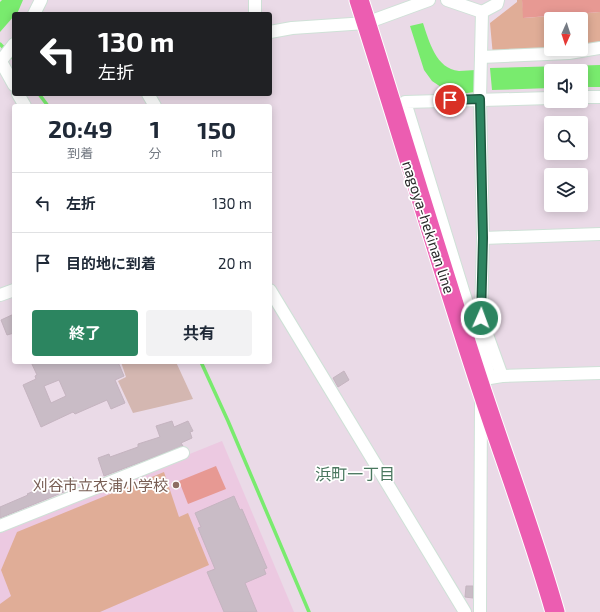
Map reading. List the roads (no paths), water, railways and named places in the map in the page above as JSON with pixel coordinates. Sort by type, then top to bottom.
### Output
[{"type":"main road","name":"nagoya-hekinan line","points":[[359,0],[414,180],[540,561],[554,612]]},
{"type":"street","points":[[35,12],[41,0]]},
{"type":"street","points":[[255,0],[255,12]]},
{"type":"street","points":[[272,32],[292,28],[366,23],[429,0]]},
{"type":"street","points":[[447,0],[482,12],[496,4],[498,0]]},
{"type":"street","points":[[482,12],[480,99],[483,238],[481,318],[502,376]]},
{"type":"street","points":[[12,46],[1,60],[12,81]]},
{"type":"street","points":[[481,57],[569,53],[600,48]]},
{"type":"street","points":[[588,98],[600,97]]},
{"type":"street","points":[[544,98],[405,102],[490,378],[502,376],[600,373]]},
{"type":"street","points":[[483,238],[600,234]]},
{"type":"street","points":[[0,295],[12,291]]},
{"type":"street","points":[[272,293],[465,612]]},
{"type":"street","points":[[480,612],[481,386]]},
{"type":"street","points":[[0,526],[183,452]]},
{"type":"waterway","points":[[0,44],[12,57]]},
{"type":"waterway","points":[[40,96],[46,104]]},
{"type":"waterway","points":[[202,364],[228,421],[309,612]]},
{"type":"place","name":"刈谷市立衣浦小学校","points":[[176,485]]},
{"type":"district","name":"浜町一丁目","points":[[355,473]]}]
